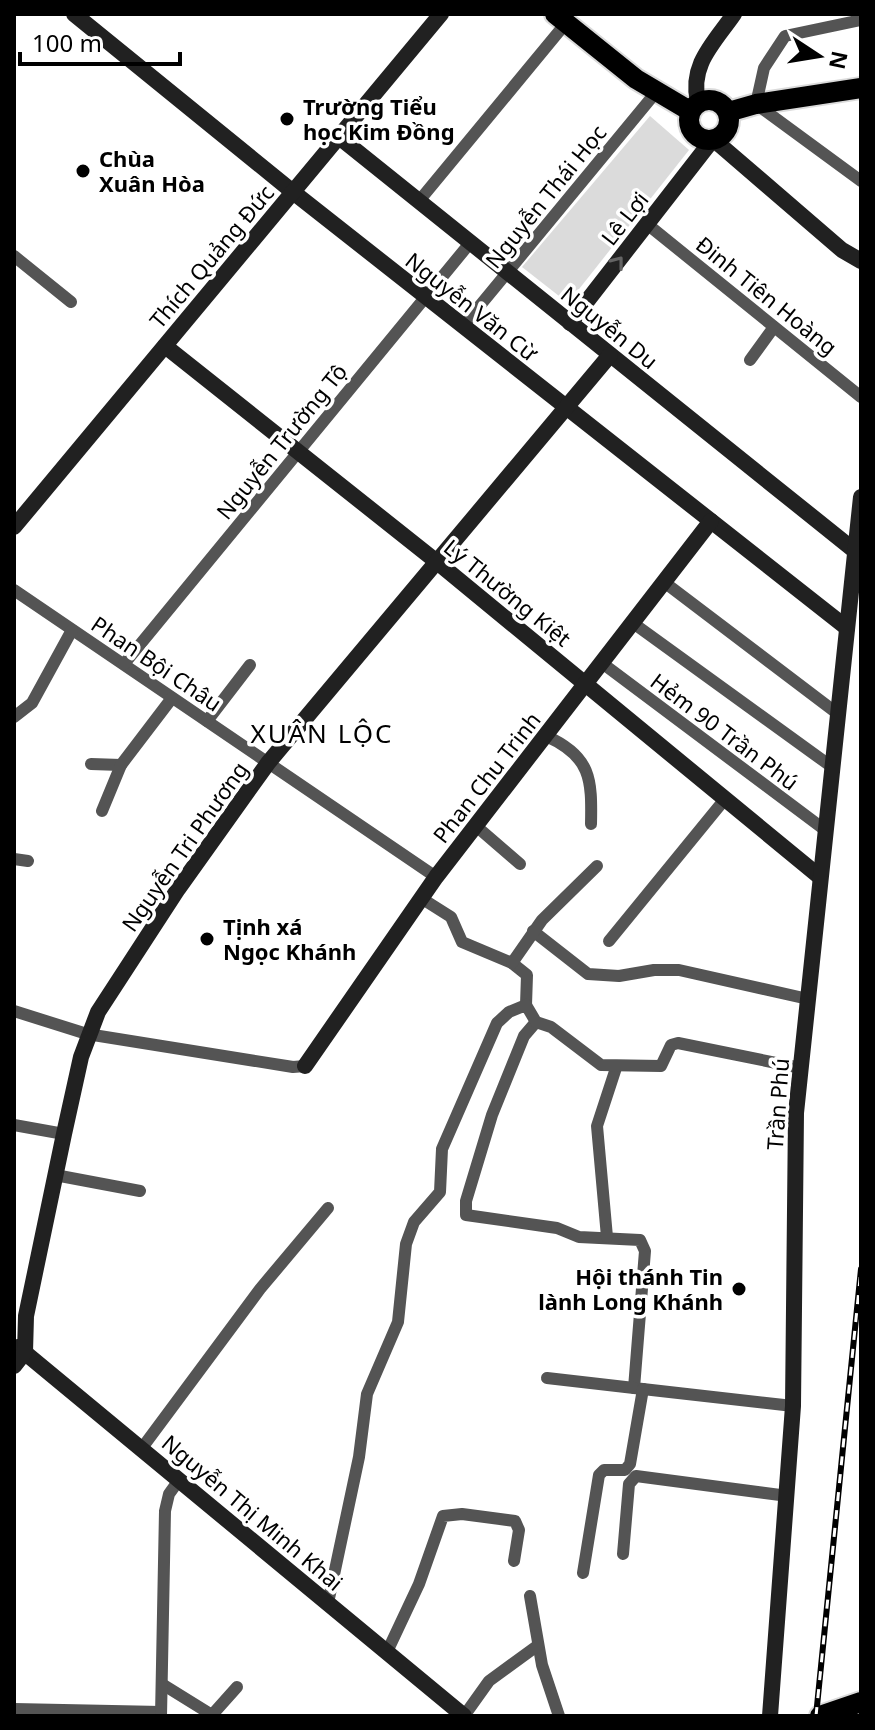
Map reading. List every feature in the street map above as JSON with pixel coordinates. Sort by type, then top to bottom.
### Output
[{"type":"main road","points":[[560,19],[636,79],[657,91],[694,106],[714,100],[728,112]]},
{"type":"main road","points":[[728,112],[756,104],[861,88]]},
{"type":"main road","points":[[694,106],[688,121],[693,133],[713,139],[725,132],[728,112]]},
{"type":"main road","points":[[820,1716],[861,1702]]},
{"type":"street","name":"Nguyễn Văn Cừ","points":[[74,14],[425,297],[847,628]]},
{"type":"street","name":"Thích Quảng Đức","points":[[14,527],[441,14]]},
{"type":"street","points":[[694,106],[697,66],[734,14]]},
{"type":"street","points":[[419,201],[560,19]]},
{"type":"street","points":[[861,20],[785,36],[764,68],[756,104],[861,181]]},
{"type":"street","name":"Nguyễn Thái Học","points":[[463,326],[657,91]]},
{"type":"street","name":"Nguyễn Du","points":[[339,137],[855,551]]},
{"type":"street","points":[[713,139],[842,250],[861,261]]},
{"type":"street","name":"Lê Lợi","points":[[570,323],[713,139]]},
{"type":"street","name":"Đinh Tiên Hoàng","points":[[647,224],[861,397]]},
{"type":"street","name":"Nguyễn Trường Tộ","points":[[124,664],[470,243]]},
{"type":"street","points":[[14,256],[71,302]]},
{"type":"street","points":[[750,360],[774,327]]},
{"type":"street","name":"Lý Thường Kiệt","points":[[165,346],[437,562],[820,877]]},
{"type":"street","name":"Nguyễn Tri Phương","points":[[19,1348],[87,1034],[178,889],[268,763],[610,355]]},
{"type":"street","name":"Trần Phú","points":[[770,1716],[793,1406],[795,1134],[861,497]]},
{"type":"street","name":"Phan Chu Trinh","points":[[305,1066],[436,877],[711,521]]},
{"type":"street","points":[[664,582],[838,714]]},
{"type":"street","name":"Phan Bội Châu","points":[[14,590],[436,877]]},
{"type":"street","points":[[633,623],[832,767]]},
{"type":"street","points":[[14,717],[32,703],[72,630]]},
{"type":"street","name":"Hẻm 90 Trần Phú","points":[[602,663],[825,830]]},
{"type":"street","points":[[207,721],[250,665]]},
{"type":"street","points":[[102,811],[121,765],[172,698]]},
{"type":"street","points":[[546,736],[566,745],[585,765],[592,788],[591,824]]},
{"type":"street","points":[[91,764],[121,765]]},
{"type":"street","points":[[609,941],[725,799]]},
{"type":"street","points":[[476,826],[520,864]]},
{"type":"street","points":[[14,859],[28,861]]},
{"type":"street","points":[[512,963],[533,931],[597,866]]},
{"type":"street","points":[[421,898],[451,917],[462,942],[512,963],[527,975],[526,1005],[536,1022],[551,1027],[601,1065],[616,1068],[661,1066],[671,1045],[678,1043],[801,1068]]},
{"type":"street","points":[[533,931],[588,974],[619,976],[654,970],[679,970],[808,999]]},
{"type":"street","points":[[328,1603],[359,1457],[367,1394],[398,1322],[406,1275],[406,1244],[414,1222],[440,1192],[442,1149],[477,1075],[484,1049],[502,1017],[526,1005]]},
{"type":"street","points":[[14,1011],[87,1034],[293,1067],[305,1066]]},
{"type":"street","points":[[536,1022],[524,1036],[492,1115],[465,1211],[469,1217],[557,1228],[579,1237],[635,1238],[644,1244],[638,1388],[630,1464],[625,1470],[604,1470],[599,1475],[583,1573]]},
{"type":"street","points":[[607,1237],[597,1126],[616,1068]]},
{"type":"street","points":[[14,1125],[64,1134]]},
{"type":"street","points":[[55,1175],[140,1191]]},
{"type":"street","points":[[440,1192],[466,1201]]},
{"type":"street","points":[[142,1448],[260,1289],[328,1208]]},
{"type":"street","points":[[14,1366],[19,1348]]},
{"type":"street","name":"Nguyễn Thị Minh Khai","points":[[19,1348],[464,1716]]},
{"type":"street","points":[[547,1378],[793,1406]]},
{"type":"street","points":[[623,1554],[629,1484],[636,1476],[788,1496]]},
{"type":"street","points":[[14,1709],[161,1714],[165,1511],[169,1494],[179,1480]]},
{"type":"street","points":[[387,1652],[419,1584],[443,1516],[462,1514],[515,1521],[519,1530],[514,1561]]},
{"type":"street","points":[[530,1596],[537,1646],[559,1716]]},
{"type":"street","points":[[464,1716],[489,1681],[537,1646]]},
{"type":"street","points":[[162,1684],[212,1715],[237,1687]]},
{"type":"shaded area","points":[[650,116],[689,150],[568,303],[522,267]]},
{"type":"railway","points":[[816,1716],[861,1269]]},
{"type":"place","name":"Trường Tiểu học Kim Đồng","points":[[287,119]]},
{"type":"place","name":"Chùa Xuân Hòa","points":[[83,171]]},
{"type":"place","name":"Tịnh xá Ngọc Khánh","points":[[207,939]]},
{"type":"place","name":"Hội thánh Tin lành Long Khánh","points":[[739,1289]]},
{"type":"district","name":"XUÂN LỘC","points":[[322,733]]}]
